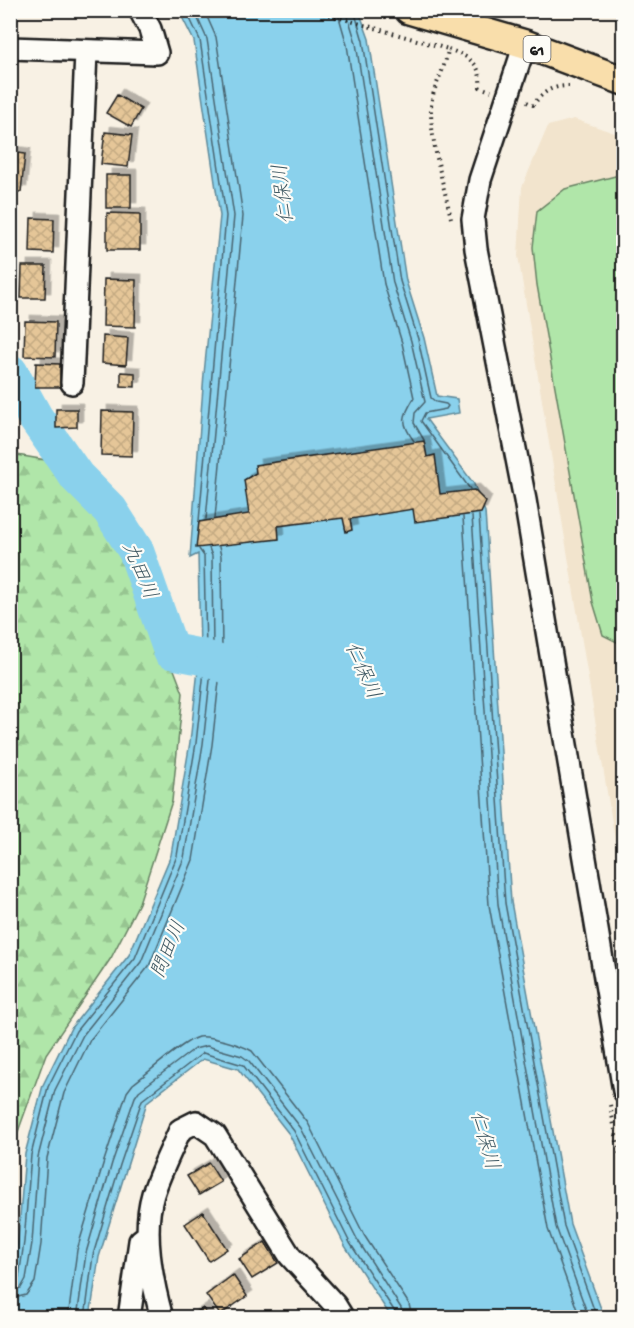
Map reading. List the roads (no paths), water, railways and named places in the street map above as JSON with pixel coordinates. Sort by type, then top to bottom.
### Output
[{"type":"main road","name":"61","points":[[408,10],[525,44],[624,81]]},
{"type":"street","points":[[10,48],[157,53],[150,28],[140,10]]},
{"type":"street","points":[[525,44],[480,180],[473,219],[476,249],[525,500],[624,1091]]},
{"type":"street","points":[[72,383],[86,52]]},
{"type":"street","points":[[162,1317],[155,1292],[148,1234],[153,1196],[180,1130],[196,1122],[214,1134],[290,1256],[335,1305],[343,1317]]},
{"type":"street","points":[[129,1317],[140,1241],[148,1234]]},
{"type":"water","points":[[179,11],[359,11],[369,39],[406,281],[424,338],[437,396],[457,399],[459,413],[426,419],[474,484],[485,512],[511,902],[570,1224],[604,1317],[391,1317],[345,1246],[289,1134],[238,1069],[203,1059],[147,1102],[99,1257],[90,1317],[11,1318],[11,1296],[25,1154],[43,1085],[71,1028],[129,955],[171,855],[190,742],[200,652],[198,554],[190,558],[204,374],[220,216],[194,41]]},
{"type":"waterway","name":"九田川","points":[[10,372],[35,417],[77,477],[110,510],[136,551],[171,651],[202,657],[245,672]]},
{"type":"water label","name":"仁保川","points":[[282,194]]},
{"type":"water label","name":"仁保川","points":[[364,670]]},
{"type":"water label","name":"問田川","points":[[167,949]]},
{"type":"water label","name":"仁保川","points":[[486,1140]]}]
